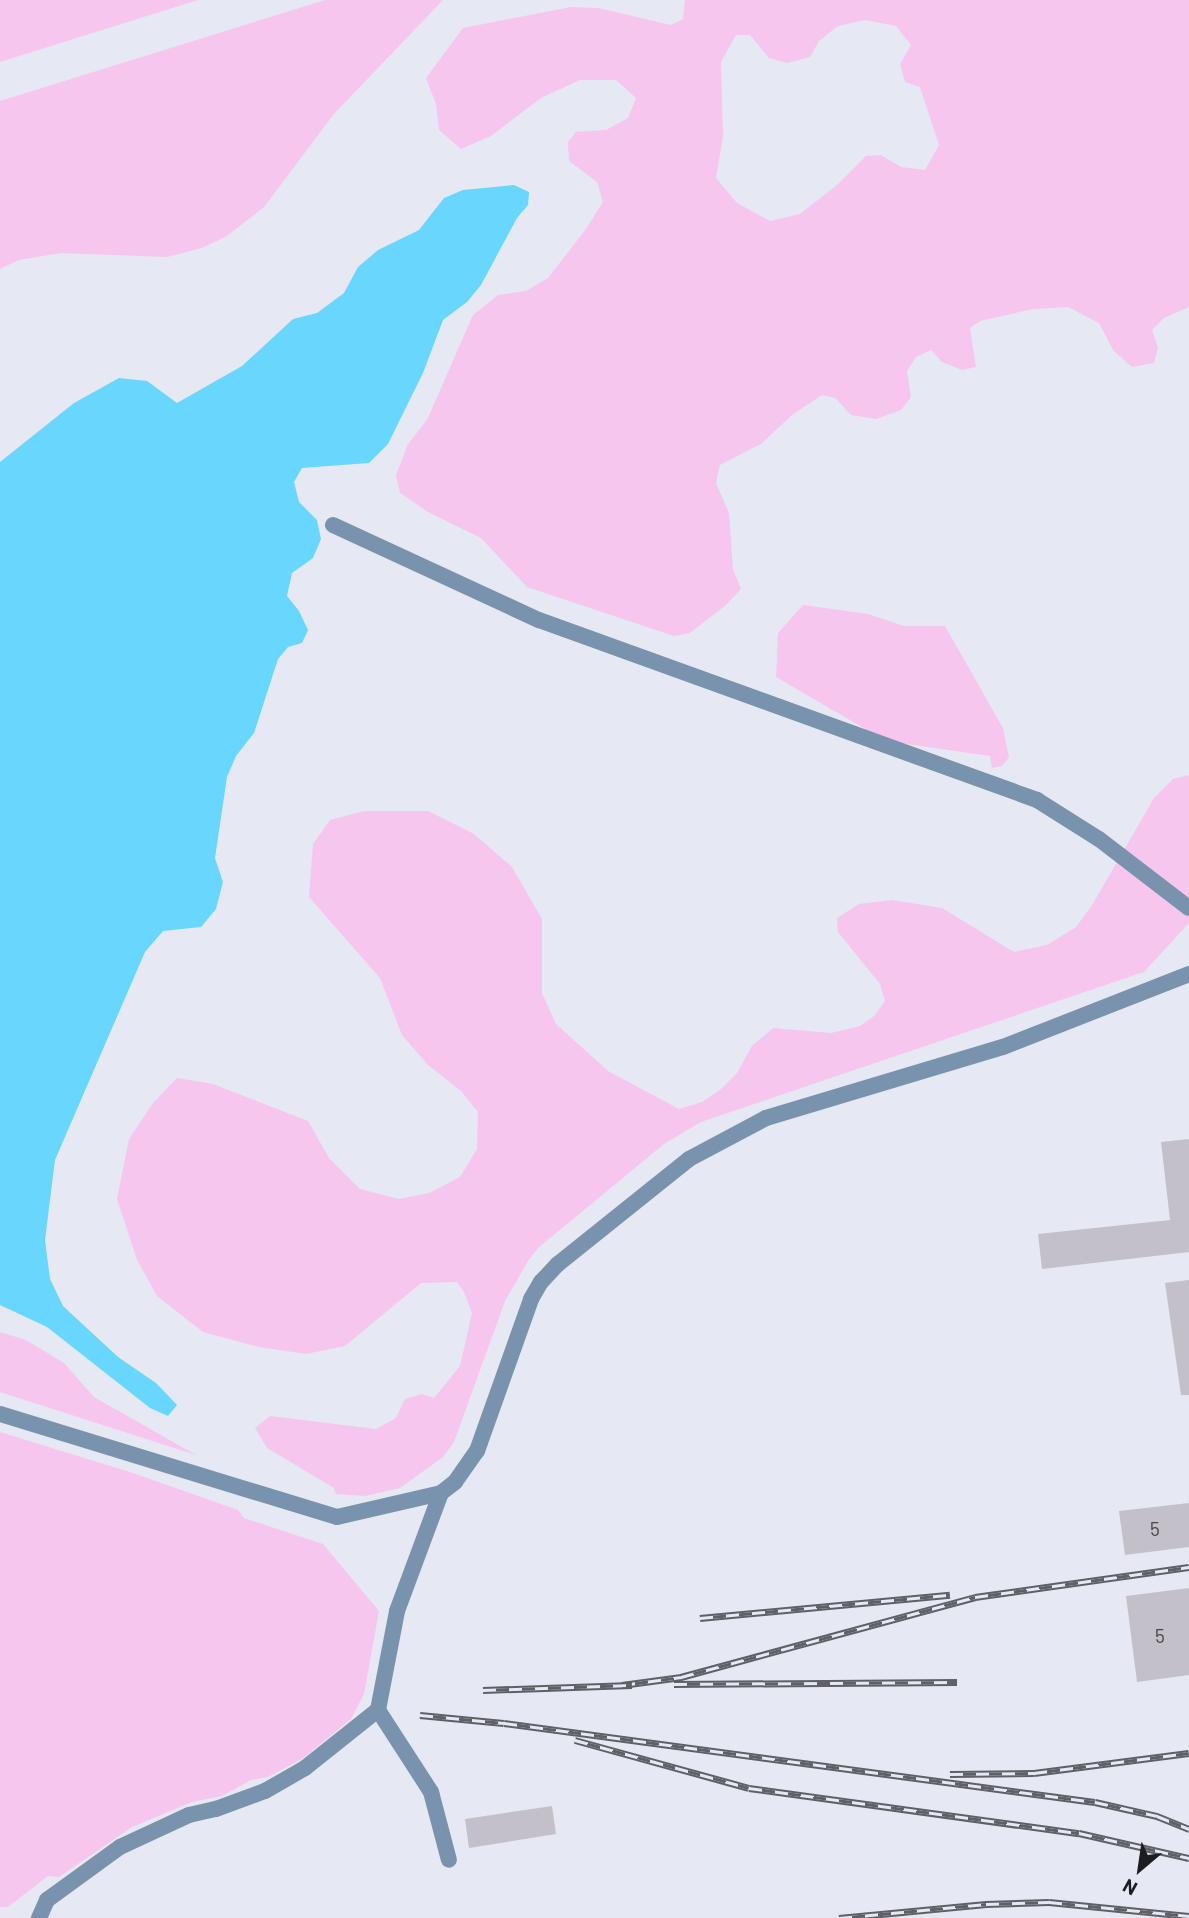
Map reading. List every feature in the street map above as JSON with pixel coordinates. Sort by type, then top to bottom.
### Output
[{"type":"street","points":[[334,524],[539,620],[1037,800],[1099,839],[1189,908]]},
{"type":"street","points":[[0,1414],[337,1517],[441,1493],[455,1482],[477,1451],[531,1299],[541,1282],[558,1264],[689,1159],[741,1128],[766,1118],[1003,1047],[1189,974]]},
{"type":"street","points":[[39,1918],[47,1900],[120,1847],[189,1815],[265,1791],[305,1769],[378,1710],[397,1611],[441,1493]]},
{"type":"street","points":[[378,1710],[431,1792],[449,1860]]},
{"type":"shaded area","points":[[0,0],[198,0],[0,62]]},
{"type":"shaded area","points":[[325,0],[443,0],[333,115],[264,207],[227,236],[202,248],[167,257],[61,253],[19,260],[0,269],[0,101]]},
{"type":"shaded area","points":[[685,0],[1189,0],[1189,307],[1164,318],[1152,330],[1158,348],[1154,363],[1132,367],[1113,350],[1099,323],[1068,307],[1033,309],[980,321],[970,328],[976,367],[962,370],[942,362],[931,350],[916,357],[907,371],[911,397],[901,410],[876,419],[851,415],[835,398],[822,395],[792,415],[761,444],[720,465],[716,483],[729,513],[733,569],[741,589],[726,605],[690,633],[674,636],[527,587],[481,538],[428,512],[400,493],[396,475],[408,444],[427,420],[473,315],[498,295],[526,291],[548,278],[603,202],[597,182],[569,161],[568,142],[576,132],[606,130],[628,118],[636,98],[616,80],[580,80],[541,98],[491,136],[461,149],[439,130],[436,104],[426,78],[463,28],[571,7],[598,8],[671,25],[683,19]],"holes":[[[865,20],[896,26],[911,45],[900,64],[905,82],[920,87],[939,145],[925,170],[901,167],[881,155],[866,156],[837,185],[800,214],[770,221],[737,203],[716,178],[723,136],[721,62],[736,35],[750,35],[769,58],[787,63],[810,57],[819,41],[838,26]]]},
{"type":"shaded area","points":[[803,605],[868,614],[904,626],[945,626],[1003,728],[1009,757],[1002,766],[992,768],[990,756],[886,741],[776,677],[778,633]]},
{"type":"shaded area","points":[[1189,775],[1189,923],[1144,972],[701,1122],[664,1144],[538,1248],[528,1261],[505,1301],[454,1442],[443,1457],[400,1488],[365,1496],[336,1494],[334,1488],[267,1448],[255,1428],[270,1416],[376,1429],[396,1418],[405,1399],[422,1394],[434,1398],[460,1366],[472,1313],[457,1282],[421,1283],[345,1346],[306,1354],[259,1347],[203,1332],[157,1296],[137,1260],[117,1199],[129,1139],[153,1103],[177,1078],[213,1084],[308,1121],[329,1158],[360,1189],[399,1199],[429,1193],[460,1177],[477,1149],[478,1112],[461,1091],[428,1065],[402,1035],[380,978],[309,897],[313,844],[330,820],[364,811],[428,811],[474,834],[512,867],[542,919],[542,993],[556,1024],[608,1071],[679,1109],[702,1102],[721,1089],[737,1073],[752,1046],[773,1028],[831,1033],[860,1026],[874,1016],[885,1001],[880,984],[838,932],[837,918],[859,904],[892,900],[942,908],[1014,952],[1047,945],[1076,927],[1091,907],[1154,798],[1173,779]]},
{"type":"shaded area","points":[[0,1332],[26,1340],[64,1363],[94,1397],[196,1455],[0,1392]]},
{"type":"shaded area","points":[[0,1432],[133,1473],[238,1510],[244,1518],[323,1544],[379,1611],[364,1694],[351,1719],[302,1759],[268,1777],[251,1780],[222,1796],[192,1802],[132,1827],[59,1877],[48,1876],[8,1907],[0,1907]]},
{"type":"water","points":[[514,185],[529,192],[528,205],[517,218],[481,285],[467,302],[443,320],[423,373],[388,444],[369,463],[302,468],[294,482],[299,502],[317,520],[321,539],[313,558],[292,573],[287,596],[299,611],[308,630],[302,643],[288,647],[278,659],[254,733],[236,756],[227,777],[215,858],[223,882],[216,909],[201,927],[163,931],[145,952],[55,1160],[45,1240],[50,1279],[63,1306],[118,1357],[156,1383],[177,1405],[168,1416],[150,1408],[47,1327],[0,1305],[0,462],[74,403],[119,378],[147,381],[177,403],[242,366],[293,319],[317,313],[344,293],[358,267],[378,250],[419,230],[444,198],[463,190]]},
{"type":"building","points":[[1189,1139],[1189,1252],[1042,1269],[1038,1234],[1170,1220],[1161,1142]]},
{"type":"building","points":[[1189,1280],[1189,1395],[1181,1395],[1165,1283]]},
{"type":"building","points":[[1189,1503],[1189,1547],[1125,1555],[1119,1511]]},
{"type":"building","points":[[1189,1588],[1189,1675],[1137,1682],[1126,1596]]},
{"type":"building","points":[[552,1806],[556,1834],[469,1848],[465,1819]]},
{"type":"railway","points":[[622,1685],[681,1677],[975,1597],[1189,1567]]},
{"type":"railway","points":[[700,1618],[950,1595]]},
{"type":"railway","points":[[674,1684],[957,1682]]},
{"type":"railway","points":[[483,1690],[632,1685]]},
{"type":"railway","points":[[420,1715],[504,1723],[1095,1802],[1157,1816],[1189,1829]]},
{"type":"railway","points":[[575,1740],[749,1788],[1079,1833],[1189,1858]]},
{"type":"railway","points":[[950,1774],[1034,1773],[1189,1753]]},
{"type":"railway","points":[[839,1918],[986,1904],[1049,1902],[1189,1916]]}]
